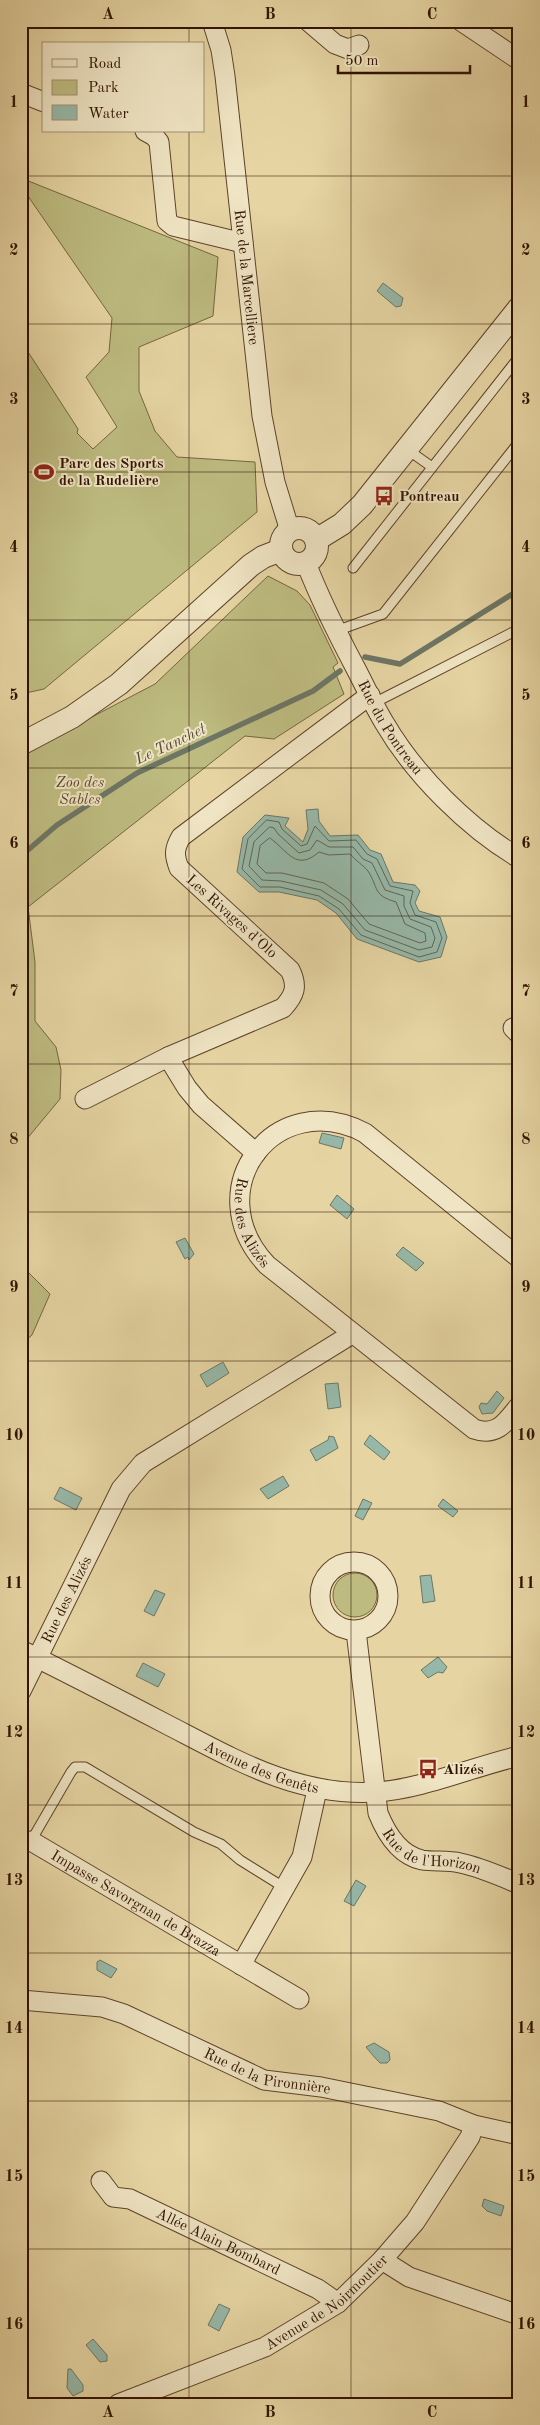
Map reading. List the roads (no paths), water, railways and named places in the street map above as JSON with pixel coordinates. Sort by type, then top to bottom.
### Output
[{"type":"street","name":"Rue de la Marcelliere","points":[[212,21],[221,50],[225,76],[262,416],[285,541]]},
{"type":"street","points":[[308,21],[335,44],[348,49],[359,45]]},
{"type":"street","points":[[460,21],[519,60]]},
{"type":"street","points":[[21,93],[42,101]]},
{"type":"street","points":[[147,132],[159,142],[167,221],[173,226],[243,243]]},
{"type":"street","points":[[316,540],[342,524],[362,505],[408,450],[519,308]]},
{"type":"street","points":[[21,744],[72,717],[119,684],[251,565],[285,541],[298,528],[307,530],[316,540],[317,551],[306,564],[295,564],[290,562],[285,541]]},
{"type":"street","name":"Rue du Pontreau","points":[[306,564],[336,631],[385,725],[436,791],[471,823],[519,858]]},
{"type":"street","name":"Les Rivages d'Olo","points":[[85,1099],[168,1057],[283,1008],[296,989],[295,980],[285,964],[179,868],[175,857],[175,847],[181,837],[372,699]]},
{"type":"street","points":[[21,732],[45,730]]},
{"type":"street","points":[[168,1057],[187,1088],[201,1105],[256,1153]]},
{"type":"street","name":"Rue des Alizés","points":[[519,1258],[365,1133],[351,1126],[324,1121],[296,1125],[270,1139],[256,1153],[242,1179],[239,1197],[240,1218],[245,1235],[254,1251],[267,1265],[474,1429],[484,1432],[499,1429],[519,1406]]},
{"type":"street","name":"Rue des Alizés","points":[[21,1691],[121,1488],[143,1463],[352,1334]]},
{"type":"street","name":"Rue de l'Horizon","points":[[356,1631],[377,1792],[378,1813],[384,1828],[393,1840],[410,1855],[421,1860],[461,1863],[519,1884]]},
{"type":"street","name":"Avenue des Genêts","points":[[21,1650],[245,1763],[279,1778],[317,1790],[377,1792],[414,1786],[519,1756]]},
{"type":"street","points":[[241,1965],[302,1857],[307,1842],[317,1790]]},
{"type":"street","name":"Impasse Savorgnan de Brazza","points":[[26,1847],[299,1999]]},
{"type":"street","name":"Rue de la Pironnière","points":[[21,2000],[102,2008],[124,2014],[264,2080],[321,2087],[439,2111],[474,2125],[519,2135]]},
{"type":"street","name":"Avenue de Noirmoutier","points":[[118,2404],[265,2347],[338,2303],[382,2260],[414,2222],[470,2136],[474,2125]]},
{"type":"street","name":"Allée Alain Bombard","points":[[101,2181],[113,2197],[130,2199],[318,2289],[338,2303]]},
{"type":"street","points":[[382,2260],[409,2276],[519,2315]]},
{"type":"lane","points":[[353,568],[519,357]]},
{"type":"lane","points":[[336,631],[383,614],[519,442]]},
{"type":"lane","points":[[408,450],[432,467]]},
{"type":"lane","points":[[372,699],[519,629]]},
{"type":"lane","points":[[26,1847],[71,1772],[75,1767],[85,1767],[194,1832],[221,1844],[240,1860],[285,1888]]},
{"type":"water","points":[[383,283],[403,298],[401,306],[396,307],[377,291]]},
{"type":"water","points":[[318,809],[319,821],[330,836],[358,835],[370,850],[381,854],[393,882],[415,885],[420,891],[415,903],[419,911],[440,917],[447,937],[441,957],[419,962],[357,939],[336,913],[317,900],[279,892],[259,892],[237,872],[243,837],[265,815],[289,818],[285,826],[303,842],[308,829],[306,810]]},
{"type":"water","points":[[322,1133],[344,1138],[341,1149],[319,1143]]},
{"type":"water","points":[[337,1195],[354,1209],[347,1219],[330,1205]]},
{"type":"water","points":[[185,1238],[194,1254],[189,1260],[188,1257],[185,1259],[176,1242]]},
{"type":"water","points":[[403,1247],[424,1263],[416,1271],[396,1255]]},
{"type":"water","points":[[223,1362],[229,1373],[207,1387],[200,1375]]},
{"type":"water","points":[[338,1383],[341,1407],[328,1409],[325,1384]]},
{"type":"water","points":[[497,1391],[504,1398],[493,1413],[482,1414],[479,1407],[481,1403],[487,1404]]},
{"type":"water","points":[[370,1435],[390,1452],[384,1460],[364,1444]]},
{"type":"water","points":[[329,1436],[334,1437],[338,1448],[316,1461],[310,1450],[328,1440]]},
{"type":"water","points":[[283,1476],[289,1486],[268,1499],[260,1489]]},
{"type":"water","points":[[60,1487],[82,1498],[76,1510],[54,1499]]},
{"type":"water","points":[[363,1499],[372,1503],[363,1520],[355,1516]]},
{"type":"water","points":[[443,1499],[458,1511],[453,1517],[438,1506]]},
{"type":"water","points":[[431,1575],[435,1601],[423,1603],[420,1576]]},
{"type":"water","points":[[155,1590],[165,1594],[154,1616],[144,1611]]},
{"type":"water","points":[[438,1657],[447,1667],[443,1673],[438,1672],[428,1678],[421,1670]]},
{"type":"water","points":[[143,1663],[165,1674],[158,1687],[136,1676]]},
{"type":"water","points":[[356,1880],[366,1886],[354,1906],[344,1901]]},
{"type":"water","points":[[100,1960],[117,1969],[111,1978],[97,1970],[97,1962]]},
{"type":"water","points":[[374,2043],[389,2052],[390,2060],[387,2063],[380,2063],[366,2047]]},
{"type":"water","points":[[484,2199],[504,2206],[501,2216],[487,2211],[482,2206]]},
{"type":"water","points":[[219,2304],[230,2309],[219,2331],[208,2325]]},
{"type":"water","points":[[93,2339],[107,2355],[107,2361],[100,2362],[86,2345]]},
{"type":"water","points":[[68,2369],[71,2369],[83,2385],[83,2391],[73,2396],[67,2388]]},
{"type":"waterway","name":"Le Tanchet","points":[[365,657],[400,664],[519,590]]},
{"type":"waterway","name":"Le Tanchet","points":[[21,856],[57,825],[137,773],[313,691],[340,671]]},
{"type":"place","name":"Parc des Sports de la Rudelière","points":[[44,472]]},
{"type":"place","name":"Pontreau","points":[[384,496]]},
{"type":"place","name":"Alizés","points":[[428,1769]]},
{"type":"park label","name":"Zoo des Sables","points":[[80,790]]}]
